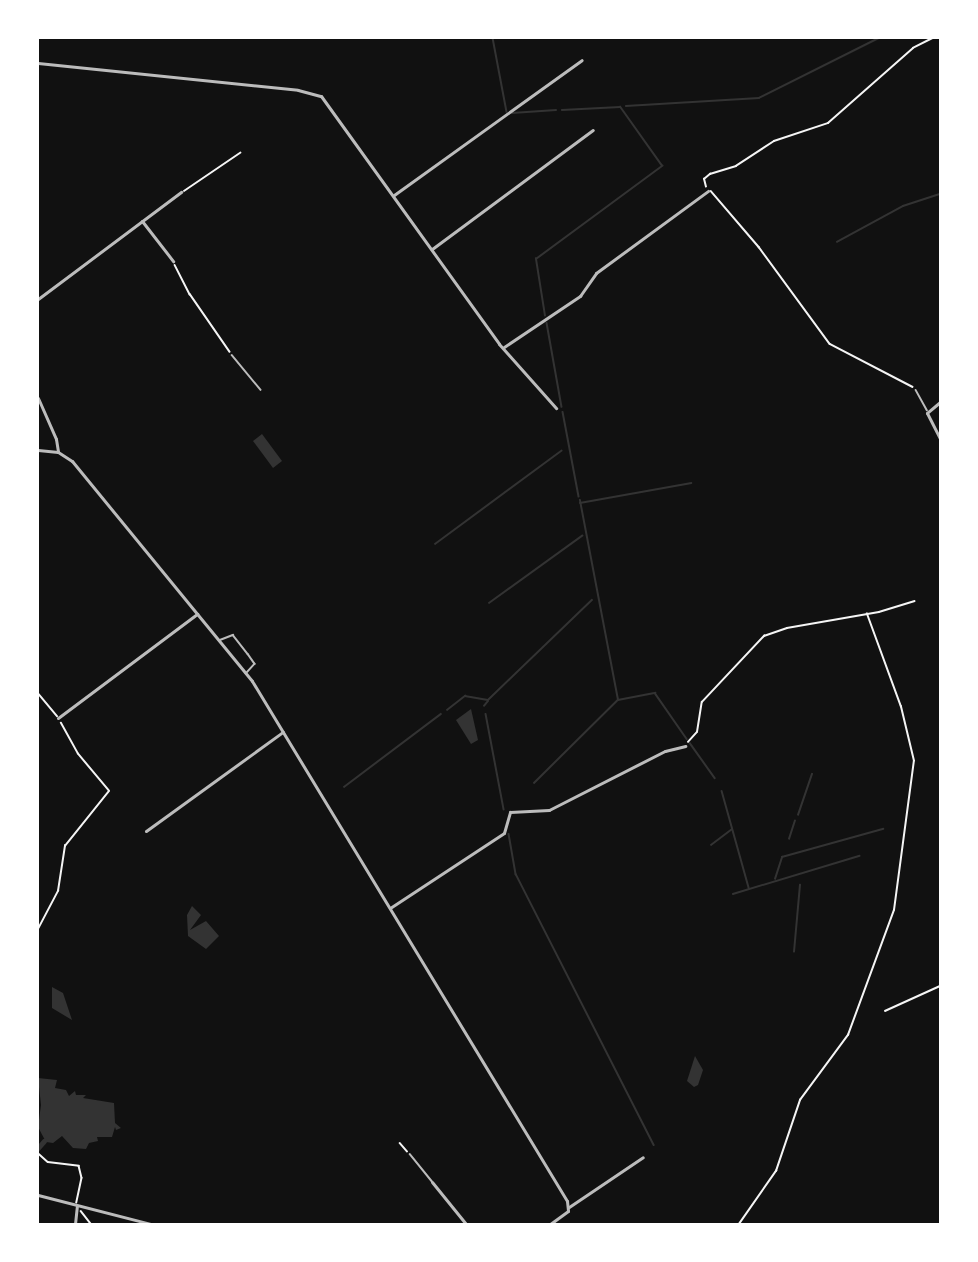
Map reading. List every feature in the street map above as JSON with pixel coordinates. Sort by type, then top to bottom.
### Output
[{"type":"street","points":[[394,195],[516,110],[582,60]]},
{"type":"street","points":[[38,63],[317,93],[331,105],[504,347],[556,408]]},
{"type":"street","points":[[432,249],[593,130]]},
{"type":"street","points":[[504,347],[580,296],[596,273],[708,191]]},
{"type":"street","points":[[38,299],[181,192]]},
{"type":"street","points":[[142,221],[173,261]]},
{"type":"street","points":[[38,398],[56,439],[58,452]]},
{"type":"street","points":[[940,402],[927,410],[940,439]]},
{"type":"street","points":[[38,450],[58,452],[73,463],[246,674],[569,1206]]},
{"type":"street","points":[[58,718],[197,614]]},
{"type":"street","points":[[146,831],[283,732]]},
{"type":"street","points":[[390,908],[504,833],[510,812],[549,810],[665,751],[685,746]]},
{"type":"street","points":[[550,1224],[569,1206],[643,1157]]},
{"type":"street","points":[[432,1182],[466,1224]]},
{"type":"street","points":[[38,1195],[151,1224]]},
{"type":"street","points":[[75,1224],[77,1206]]},
{"type":"lane","points":[[232,356],[261,390]]},
{"type":"lane","points":[[916,390],[927,410]]},
{"type":"lane","points":[[219,641],[233,635],[254,663],[246,674]]},
{"type":"lane","points":[[410,1154],[432,1182]]},
{"type":"path","points":[[916,390],[884,369],[830,344],[720,198],[708,191],[706,176],[736,166],[774,141],[828,123],[913,48],[933,38]]},
{"type":"path","points":[[189,189],[240,153]]},
{"type":"path","points":[[173,261],[190,294],[232,356]]},
{"type":"path","points":[[685,746],[697,732],[702,702],[764,636],[787,628],[867,614],[914,601]]},
{"type":"path","points":[[739,1224],[776,1171],[800,1100],[848,1035],[894,910],[914,761],[901,707],[867,614]]},
{"type":"path","points":[[38,693],[58,718],[78,753],[109,791],[65,846],[58,891],[38,929]]},
{"type":"path","points":[[885,1011],[940,986]]},
{"type":"path","points":[[400,1143],[410,1154]]},
{"type":"path","points":[[38,1153],[48,1162],[79,1166],[82,1178],[77,1206],[91,1224]]},
{"type":"shaded area","points":[[262,434],[282,461],[273,468],[253,441]]},
{"type":"shaded area","points":[[471,709],[478,740],[471,744],[456,720]]},
{"type":"shaded area","points":[[192,906],[201,915],[190,930],[206,921],[219,936],[206,949],[188,936],[187,915]]},
{"type":"shaded area","points":[[52,987],[63,993],[72,1020],[52,1008]]},
{"type":"shaded area","points":[[695,1056],[703,1070],[698,1085],[694,1087],[687,1081]]},
{"type":"shaded area","points":[[38,1078],[57,1080],[55,1088],[66,1090],[69,1096],[75,1091],[76,1095],[86,1095],[83,1098],[114,1103],[115,1123],[121,1128],[116,1130],[115,1127],[112,1137],[97,1137],[98,1141],[89,1143],[86,1149],[73,1148],[62,1136],[53,1143],[46,1142],[38,1127],[41,1105]]},
{"type":"waterway","points":[[493,38],[507,112]]},
{"type":"waterway","points":[[626,106],[759,98],[879,38]]},
{"type":"waterway","points":[[562,110],[620,107]]},
{"type":"waterway","points":[[545,316],[536,259],[662,166],[620,107]]},
{"type":"waterway","points":[[512,113],[556,110]]},
{"type":"waterway","points":[[837,242],[903,206],[940,194]]},
{"type":"waterway","points":[[547,323],[562,407]]},
{"type":"waterway","points":[[563,412],[579,497]]},
{"type":"waterway","points":[[435,544],[561,451]]},
{"type":"waterway","points":[[580,503],[691,483]]},
{"type":"waterway","points":[[534,783],[618,700],[580,501]]},
{"type":"waterway","points":[[489,603],[582,536]]},
{"type":"waterway","points":[[447,710],[465,696],[488,700],[592,600]]},
{"type":"waterway","points":[[618,700],[655,693],[687,739]]},
{"type":"waterway","points":[[484,706],[488,701]]},
{"type":"waterway","points":[[344,787],[441,714]]},
{"type":"waterway","points":[[486,714],[504,809]]},
{"type":"waterway","points":[[690,743],[715,778]]},
{"type":"waterway","points":[[798,815],[812,774]]},
{"type":"waterway","points":[[722,791],[749,888]]},
{"type":"waterway","points":[[789,839],[795,821]]},
{"type":"waterway","points":[[711,845],[732,829]]},
{"type":"waterway","points":[[775,879],[782,857],[883,829]]},
{"type":"waterway","points":[[509,834],[516,874],[654,1145]]},
{"type":"waterway","points":[[733,894],[859,856]]},
{"type":"waterway","points":[[794,952],[800,885]]},
{"type":"waterway","points":[[38,1148],[44,1141]]}]
